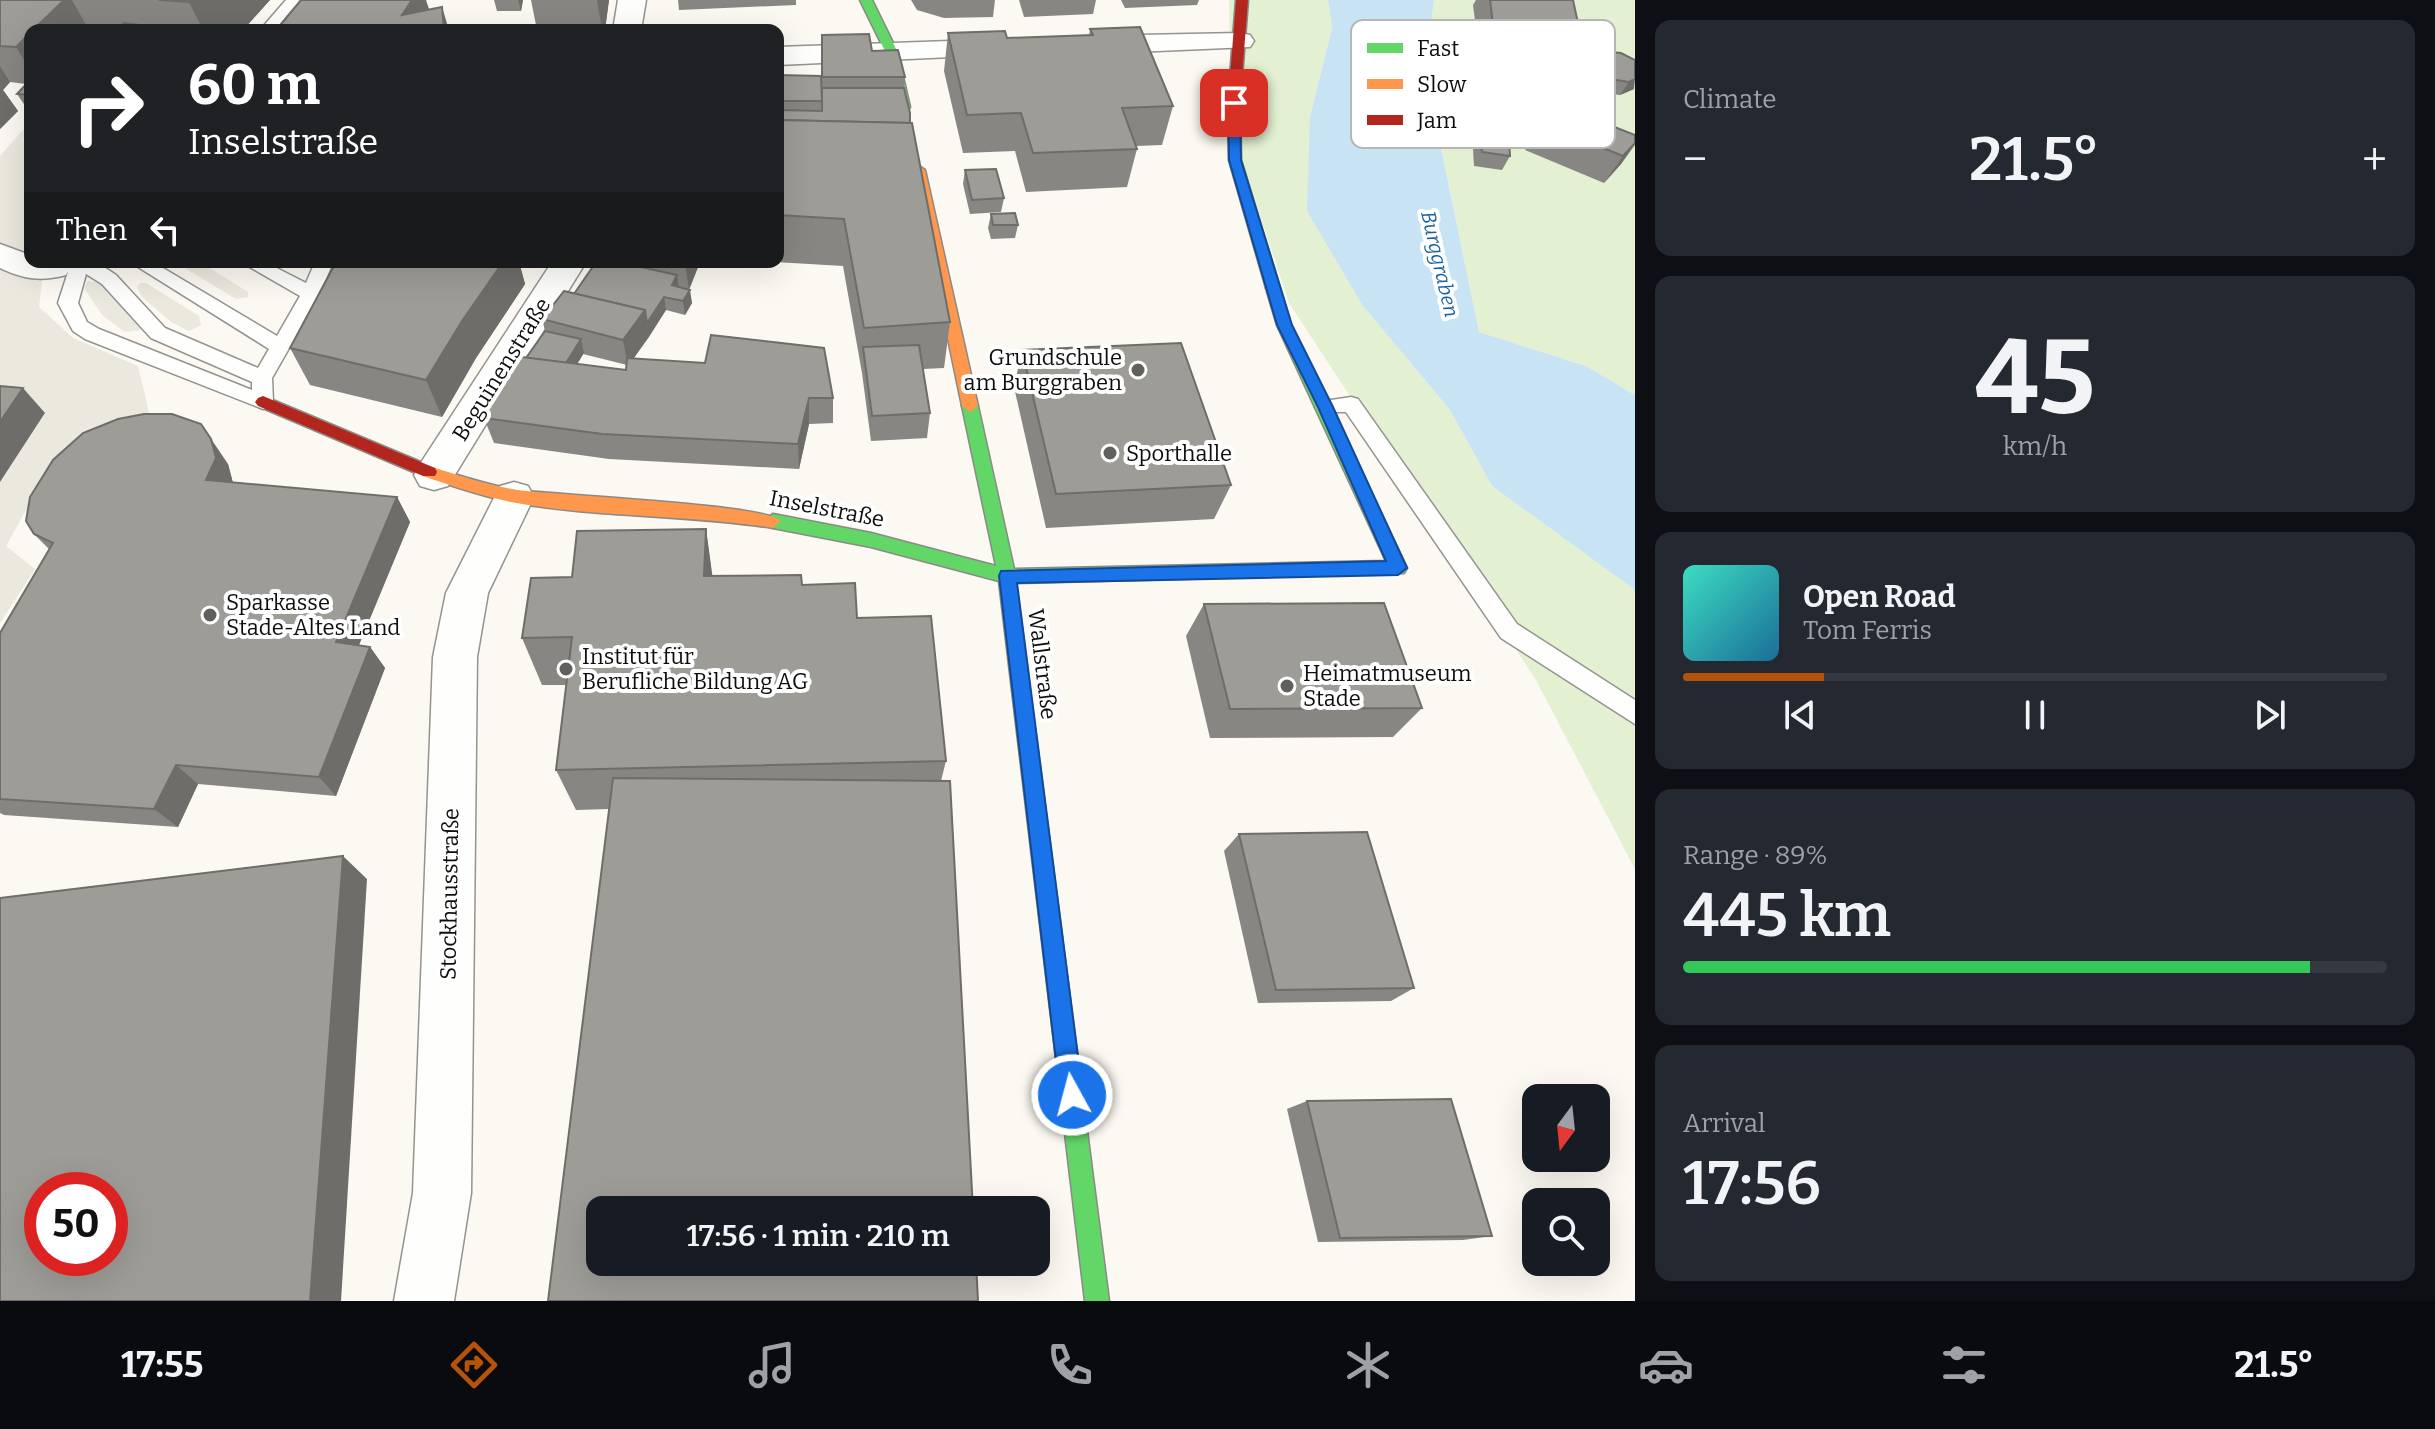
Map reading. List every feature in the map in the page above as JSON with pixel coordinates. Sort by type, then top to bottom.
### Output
[{"type":"street","points":[[279,24],[301,0]]},
{"type":"street","points":[[628,24],[632,0]]},
{"type":"street","points":[[866,0],[891,51],[909,127]]},
{"type":"street","points":[[1242,0],[1234,103],[1235,160],[1284,325],[1325,407]]},
{"type":"street","points":[[1065,46],[1240,41]]},
{"type":"street","points":[[784,56],[1034,47]]},
{"type":"street","name":"Wallstraße","points":[[916,157],[1007,576],[1097,1301]]},
{"type":"street","points":[[7,245],[24,261]]},
{"type":"street","name":"Beguinenstraße","points":[[434,475],[565,268]]},
{"type":"street","name":"Inselstraße","points":[[263,402],[466,487],[514,497],[725,512],[871,540],[1007,576],[1398,568],[1325,407]]},
{"type":"street","name":"Stockhausstraße","points":[[424,1301],[442,1193],[455,657],[467,593],[514,497]]},
{"type":"lane","points":[[71,268],[68,303],[80,326],[92,334],[263,402],[262,378],[311,294],[322,268]]},
{"type":"lane","points":[[79,268],[115,282],[157,332],[262,378]]},
{"type":"lane","points":[[149,268],[280,347]]},
{"type":"lane","points":[[261,268],[311,294]]},
{"type":"lane","points":[[1325,407],[1351,404],[1509,631],[1635,713]]},
{"type":"green space","points":[[1229,0],[1328,0],[1332,28],[1310,117],[1363,306],[1450,410],[1492,486],[1635,590],[1635,869],[1536,680],[1289,303],[1232,130]]},
{"type":"green space","points":[[1434,0],[1635,0],[1635,395],[1586,366],[1479,332],[1441,148],[1615,148],[1615,20],[1432,20]]},
{"type":"shaded area","points":[[24,129],[24,268],[53,268],[42,281],[39,307],[73,338],[138,366],[154,433],[35,494],[6,546],[35,569],[0,623],[0,482],[45,414],[0,410],[0,156]]},
{"type":"shaded area","points":[[185,268],[210,268],[248,292],[248,297],[236,299]]},
{"type":"shaded area","points":[[88,281],[100,283],[141,326],[140,330],[125,332],[102,315],[84,288]]},
{"type":"shaded area","points":[[140,283],[146,283],[199,316],[201,325],[189,331],[171,322],[142,297],[137,287]]},
{"type":"water","name":"Burggraben","points":[[1328,0],[1434,0],[1432,20],[1351,20],[1351,148],[1441,148],[1479,332],[1586,366],[1635,395],[1635,590],[1492,486],[1450,410],[1363,306],[1307,211],[1310,117],[1332,28]]},
{"type":"building","points":[[0,0],[64,0],[39,24],[24,24],[24,39],[16,47],[0,46]]},
{"type":"building","points":[[301,0],[412,0],[402,15],[442,7],[443,24],[281,24]]},
{"type":"building","points":[[1490,0],[1573,0],[1577,20],[1492,20]]},
{"type":"building","points":[[1140,27],[1173,106],[1122,108],[1137,149],[1033,153],[1021,113],[967,115],[948,33],[1005,31],[1007,38],[1093,35],[1090,29]]},
{"type":"building","points":[[869,34],[872,51],[898,50],[905,77],[822,77],[822,35]]},
{"type":"building","points":[[1615,52],[1635,60],[1635,79],[1629,82],[1615,80]]},
{"type":"building","points":[[784,75],[821,76],[822,101],[784,101]]},
{"type":"building","points":[[822,88],[904,88],[910,123],[784,120],[784,110],[822,111]]},
{"type":"building","points":[[784,120],[912,123],[950,322],[864,328],[844,219],[784,215]]},
{"type":"building","points":[[1615,127],[1635,135],[1635,143],[1623,156],[1603,148],[1615,148]]},
{"type":"building","points":[[1482,148],[1510,148],[1510,156],[1482,152]]},
{"type":"building","points":[[996,169],[1004,198],[972,200],[965,170]]},
{"type":"building","points":[[1015,213],[1018,225],[993,225],[991,214]]},
{"type":"building","points":[[333,268],[499,268],[426,380],[290,348]]},
{"type":"building","points":[[592,268],[645,268],[677,275],[672,285],[690,290],[683,301],[664,297],[647,323],[645,310],[574,294]]},
{"type":"building","points":[[564,291],[645,310],[623,340],[542,319]]},
{"type":"building","points":[[545,331],[581,339],[566,363],[526,358]]},
{"type":"building","points":[[711,335],[824,348],[833,398],[809,398],[798,444],[602,434],[484,418],[514,356],[626,370],[627,358],[705,363]]},
{"type":"building","name":"Sporthalle","points":[[1181,343],[1231,485],[1056,494],[1022,350]]},
{"type":"building","points":[[919,345],[930,413],[872,416],[863,347]]},
{"type":"building","points":[[0,386],[23,388],[0,422]]},
{"type":"building","name":"Sparkasse Stade-Altes Land","points":[[144,414],[172,414],[201,424],[211,439],[216,458],[206,480],[397,497],[336,642],[370,647],[319,777],[176,765],[154,809],[0,799],[0,633],[53,543],[34,534],[26,521],[30,497],[53,460],[83,433],[118,419]]},
{"type":"building","points":[[706,529],[704,576],[801,575],[802,585],[855,583],[857,618],[931,616],[946,761],[556,770],[572,637],[522,638],[531,578],[572,577],[577,531]]},
{"type":"building","points":[[1384,603],[1422,708],[1230,709],[1204,604]]},
{"type":"building","points":[[613,778],[950,781],[972,1196],[586,1196],[586,1276],[977,1276],[978,1301],[548,1301]]},
{"type":"building","points":[[1367,832],[1414,988],[1276,990],[1239,834]]},
{"type":"building","points":[[343,856],[310,1301],[0,1301],[0,898]]},
{"type":"building","points":[[1451,1099],[1492,1236],[1340,1238],[1307,1101]]},
{"type":"traffic: fast","points":[[866,0],[891,51],[904,107]]},
{"type":"traffic: fast","points":[[773,521],[871,540],[1007,576],[1398,568],[1284,325],[1273,288]]},
{"type":"traffic: fast","points":[[970,406],[1007,576],[1097,1301]]},
{"type":"traffic: slow","points":[[919,170],[970,406]]},
{"type":"traffic: slow","points":[[429,472],[512,496],[730,514],[773,521]]},
{"type":"traffic: jam","points":[[1242,0],[1234,103],[1235,160],[1273,288]]},
{"type":"traffic: jam","points":[[263,402],[429,472]]},
{"type":"place","name":"Grundschule am Burggraben","points":[[1138,370]]},
{"type":"place","name":"Sporthalle","points":[[1110,453]]},
{"type":"place","name":"Sparkasse Stade-Altes Land","points":[[210,615]]},
{"type":"place","name":"Institut für Berufliche Bildung AG","points":[[566,669]]},
{"type":"place","name":"Heimatmuseum Stade","points":[[1287,686]]},
{"type":"route","points":[[1072,1095],[1007,576],[1398,568],[1284,325],[1235,160],[1234,103]]}]
